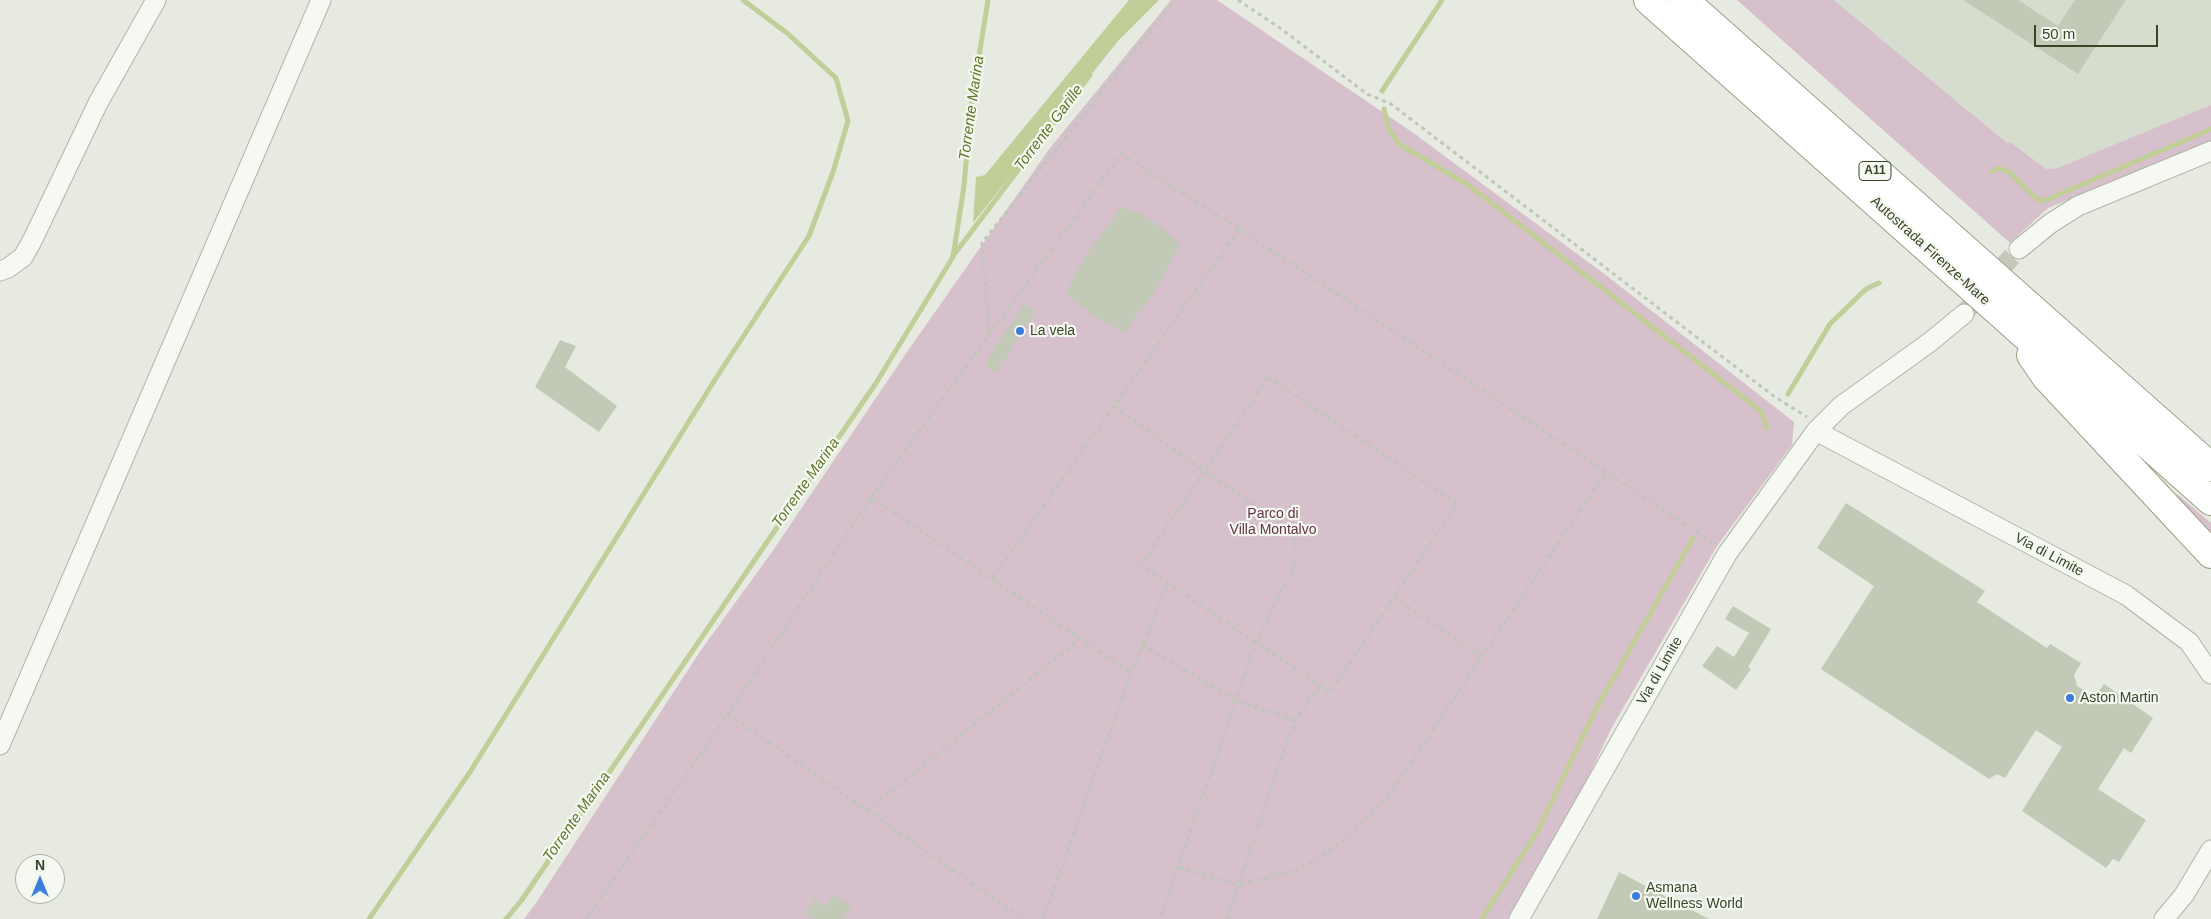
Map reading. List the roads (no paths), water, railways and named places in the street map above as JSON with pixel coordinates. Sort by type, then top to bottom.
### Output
[{"type":"highway","name":"Autostrada Firenze-Mare","points":[[1648,0],[2211,501]]},
{"type":"highway","name":"Autostrada Firenze-Mare","points":[[1684,0],[2211,467]]},
{"type":"highway","points":[[2007,319],[2046,378],[2211,554]]},
{"type":"street","points":[[0,271],[8,268],[23,257],[98,103],[156,0]]},
{"type":"street","points":[[0,745],[321,0]]},
{"type":"street","points":[[2019,250],[2051,224],[2078,206],[2211,151]]},
{"type":"street","name":"Via di Limite","points":[[1519,919],[1727,554],[1816,432],[1841,406],[1930,342],[1964,314]]},
{"type":"street","name":"Via di Limite","points":[[1816,432],[2126,595],[2189,642],[2211,674]]},
{"type":"street","points":[[2164,919],[2184,895],[2211,850]]},
{"type":"waterway","points":[[369,919],[470,772],[716,378],[809,236],[833,172],[848,121],[836,78],[787,33],[743,0]]},
{"type":"waterway","name":"Torrente Marina","points":[[506,919],[521,901],[876,383],[953,257],[964,186],[971,106],[988,0]]},
{"type":"waterway","points":[[1382,91],[1442,0]]},
{"type":"waterway","name":"Torrente Garille","points":[[953,256],[1090,75]]},
{"type":"waterway","points":[[1384,109],[1389,130],[1399,144],[1468,185],[1563,258],[1761,411],[1767,428]]},
{"type":"waterway","points":[[1992,172],[1998,168],[2009,172],[2041,201],[2211,129]]},
{"type":"waterway","points":[[1788,394],[1830,324],[1866,289],[1879,283]]},
{"type":"waterway","points":[[1482,919],[1538,830],[1596,709],[1693,538]]},
{"type":"tunnel","points":[[1964,314],[1994,276],[2019,249]]},
{"type":"place","name":"La vela","points":[[1020,331]]},
{"type":"place","name":"Aston Martin","points":[[2070,698]]},
{"type":"place","name":"Asmana Wellness World","points":[[1636,896]]},
{"type":"park label","name":"Parco di Villa Montalvo","points":[[1273,522]]}]
